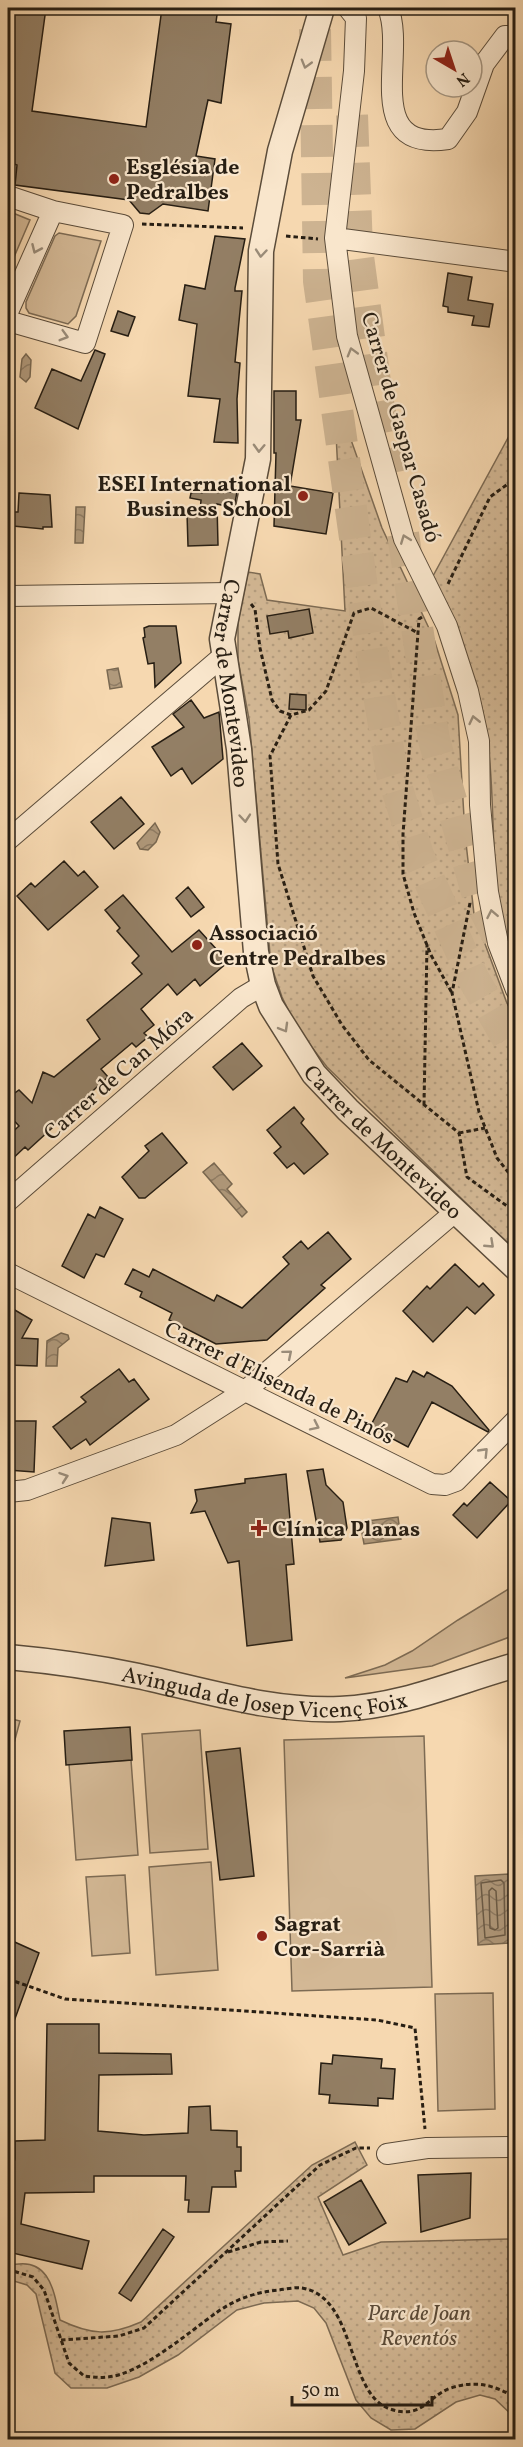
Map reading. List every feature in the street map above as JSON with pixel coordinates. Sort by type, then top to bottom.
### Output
[{"type":"street","name":"Carrer de Montevideo","points":[[322,8],[280,151],[261,250],[258,459],[222,639],[239,749],[256,952],[263,985],[289,1036],[326,1088],[516,1268]]},
{"type":"street","name":"Carrer de Gaspar Casadó","points":[[348,8],[356,18],[354,72],[335,238],[347,336],[404,539],[447,626],[468,691],[479,741],[480,805],[488,891],[498,943],[516,990]]},
{"type":"street","points":[[388,8],[393,36],[390,102],[400,127],[416,139],[430,142],[448,139],[467,112],[484,64],[506,36],[516,36]]},
{"type":"street","points":[[8,196],[52,211],[123,225],[85,343],[8,321]]},
{"type":"street","points":[[8,312],[52,211]]},
{"type":"street","points":[[335,238],[516,262]]},
{"type":"street","points":[[8,596],[230,592]]},
{"type":"street","points":[[8,840],[223,656]]},
{"type":"street","name":"Carrer de Can Móra","points":[[8,1201],[241,998],[263,985]]},
{"type":"street","points":[[8,1492],[49,1482],[176,1435],[244,1391],[455,1212]]},
{"type":"street","name":"Carrer d'Elisenda de Pinós","points":[[8,1273],[439,1485],[456,1481],[516,1420]]},
{"type":"street","name":"Avinguda de Josep Vicenç Foix","points":[[8,1657],[82,1665],[238,1699],[288,1706],[338,1709],[408,1700],[516,1665]]},
{"type":"street","points":[[378,2151],[516,2146]]},
{"type":"path","points":[[138,224],[243,228]]},
{"type":"path","points":[[279,235],[314,239]]},
{"type":"path","points":[[516,478],[490,496],[437,605],[419,619],[403,834],[403,874],[427,944],[453,993],[479,1112],[497,1158],[516,1182]]},
{"type":"path","points":[[230,592],[243,595],[255,609],[260,648],[272,700],[280,711],[291,715],[309,710],[326,691],[354,613],[371,608],[418,633]]},
{"type":"path","points":[[291,715],[270,756],[278,864],[314,976],[342,1025],[369,1060],[459,1133],[467,1177],[511,1209],[516,1209]]},
{"type":"path","points":[[453,993],[471,895]]},
{"type":"path","points":[[424,1106],[427,944]]},
{"type":"path","points":[[459,1133],[485,1128]]},
{"type":"path","points":[[8,1979],[65,1999],[377,2020],[415,2028],[427,2148]]},
{"type":"path","points":[[61,2340],[120,2336],[144,2328],[320,2165],[356,2148],[378,2151]]},
{"type":"path","points":[[225,2253],[261,2242],[288,2241]]},
{"type":"path","points":[[8,2274],[13,2271],[33,2277],[44,2290],[69,2363],[84,2376],[109,2377],[169,2349],[229,2303],[259,2292],[303,2288],[321,2297],[337,2314],[369,2390],[383,2406],[398,2412],[413,2412],[450,2388],[481,2383],[500,2388],[516,2398]]},
{"type":"green space","points":[[8,211],[30,220],[8,271]]},
{"type":"green space","points":[[59,233],[101,241],[76,316],[68,324],[29,313],[26,308],[26,302],[55,236]]},
{"type":"green space","points":[[335,414],[343,417],[382,528],[434,639],[458,715],[465,834],[474,914],[515,1025],[515,1251],[327,1067],[297,1028],[282,997],[271,965],[249,719],[238,660],[238,622],[248,572],[260,574],[267,600],[345,611]]},
{"type":"green space","points":[[515,433],[515,967],[503,933],[498,902],[490,770],[484,718],[469,663],[433,576],[509,436]]},
{"type":"green space","points":[[515,1585],[515,1635],[432,1666],[345,1678],[385,1665],[412,1651]]},
{"type":"green space","points":[[8,1718],[20,1721],[8,1765]]},
{"type":"green space","points":[[200,1730],[208,1849],[150,1853],[142,1734]]},
{"type":"green space","points":[[424,1736],[432,1987],[292,1991],[284,1740]]},
{"type":"green space","points":[[131,1760],[138,1855],[76,1860],[69,1764]]},
{"type":"green space","points":[[211,1862],[218,1970],[156,1975],[149,1867]]},
{"type":"green space","points":[[125,1875],[130,1953],[92,1956],[86,1877]]},
{"type":"green space","points":[[493,1993],[495,2109],[438,2111],[435,1994]]},
{"type":"green space","name":"Parc de Joan Reventós","points":[[355,2142],[367,2165],[318,2197],[343,2255],[381,2242],[515,2239],[515,2418],[495,2399],[480,2395],[456,2402],[415,2429],[391,2430],[371,2418],[356,2400],[326,2323],[314,2308],[298,2301],[264,2303],[237,2310],[178,2355],[139,2377],[107,2388],[71,2388],[55,2373],[36,2294],[27,2285],[14,2281],[8,2285],[8,2266],[33,2265],[41,2270],[52,2287],[60,2320],[81,2329],[100,2332],[130,2327],[141,2322],[312,2165]]},
{"type":"water","points":[[26,354],[31,360],[30,377],[26,382],[20,377],[22,359]]},
{"type":"water","points":[[76,507],[85,507],[83,543],[75,543]]},
{"type":"water","points":[[118,668],[122,687],[110,689],[107,670]]},
{"type":"water","points":[[155,823],[160,832],[156,842],[148,850],[140,849],[137,843]]},
{"type":"water","points":[[214,1163],[232,1184],[227,1189],[247,1212],[242,1217],[203,1172]]},
{"type":"water","points":[[61,1333],[68,1335],[69,1339],[58,1348],[57,1366],[46,1366],[47,1341]]},
{"type":"water","points":[[398,1517],[401,1539],[364,1544],[360,1522]]},
{"type":"water","points":[[509,1874],[512,1943],[478,1945],[475,1876]]},
{"type":"building","points":[[8,8],[46,8],[32,111],[146,127],[162,8],[218,8],[216,22],[231,24],[221,103],[208,100],[196,156],[215,159],[208,211],[163,204],[149,214],[140,213],[129,200],[15,185],[17,165],[8,162]]},
{"type":"building","points":[[215,236],[245,239],[235,288],[235,291],[242,291],[235,362],[240,363],[237,399],[238,443],[214,442],[220,399],[188,396],[197,324],[179,320],[185,285],[205,289]]},
{"type":"building","points":[[448,273],[472,277],[468,300],[493,304],[489,327],[472,325],[474,316],[448,312],[448,307],[443,306]]},
{"type":"building","points":[[118,311],[135,317],[128,336],[111,331]]},
{"type":"building","points":[[95,350],[105,354],[78,429],[35,408],[52,369],[81,381]]},
{"type":"building","points":[[274,391],[296,391],[296,420],[301,420],[290,486],[333,493],[326,534],[274,526],[276,453],[274,453]]},
{"type":"building","points":[[237,492],[234,508],[217,504],[218,545],[188,546],[187,513],[200,513],[201,500],[190,498],[191,493]]},
{"type":"building","points":[[19,493],[50,495],[52,527],[43,527],[43,529],[13,526],[9,522],[10,512],[18,512]]},
{"type":"building","points":[[309,609],[313,633],[289,638],[288,631],[270,634],[267,616]]},
{"type":"building","points":[[176,626],[181,663],[155,687],[154,663],[148,664],[143,638],[145,637],[144,628]]},
{"type":"building","points":[[290,694],[306,695],[306,710],[289,709]]},
{"type":"building","points":[[191,700],[204,718],[219,712],[223,759],[192,784],[182,768],[171,776],[152,747],[184,727],[173,714]]},
{"type":"building","points":[[121,797],[144,824],[114,849],[91,822]]},
{"type":"building","points":[[64,861],[78,876],[84,871],[98,887],[48,930],[17,896],[31,883],[35,887]]},
{"type":"building","points":[[188,887],[204,907],[191,917],[176,898]]},
{"type":"building","points":[[123,895],[172,952],[199,930],[228,962],[200,986],[195,979],[177,995],[168,984],[141,1009],[154,1025],[144,1033],[148,1037],[136,1047],[132,1043],[101,1069],[108,1077],[28,1150],[25,1147],[8,1163],[8,1136],[19,1126],[8,1114],[8,1098],[19,1090],[32,1103],[43,1072],[54,1077],[100,1039],[87,1020],[142,974],[132,963],[139,956],[117,931],[120,928],[105,910]]},
{"type":"building","points":[[242,1043],[262,1066],[233,1090],[213,1067]]},
{"type":"building","points":[[294,1107],[304,1119],[301,1123],[328,1154],[304,1174],[294,1163],[287,1168],[274,1153],[281,1147],[267,1130]]},
{"type":"building","points":[[162,1133],[187,1163],[145,1198],[139,1198],[122,1177],[149,1151],[145,1146]]},
{"type":"building","points":[[100,1207],[123,1219],[104,1257],[96,1254],[84,1278],[62,1266],[88,1214],[95,1218]]},
{"type":"building","points":[[328,1232],[351,1259],[321,1285],[325,1288],[267,1340],[216,1344],[169,1320],[172,1313],[140,1297],[142,1292],[125,1284],[133,1269],[149,1277],[153,1269],[214,1301],[217,1295],[242,1308],[289,1264],[283,1257],[301,1241],[308,1249]]},
{"type":"building","points":[[455,1264],[479,1287],[483,1283],[494,1295],[475,1314],[467,1307],[433,1342],[403,1311],[427,1286],[430,1289]]},
{"type":"building","points":[[8,1306],[32,1320],[22,1338],[38,1339],[37,1366],[8,1365]]},
{"type":"building","points":[[119,1369],[129,1382],[134,1379],[149,1399],[90,1445],[86,1439],[71,1449],[53,1427],[86,1402],[81,1397]]},
{"type":"building","points":[[413,1371],[424,1377],[427,1372],[452,1386],[489,1430],[488,1432],[432,1402],[408,1447],[374,1429],[371,1425],[396,1378],[407,1382]]},
{"type":"building","points":[[8,1421],[36,1421],[34,1472],[8,1470]]},
{"type":"building","points":[[323,1469],[326,1485],[343,1502],[347,1528],[341,1540],[320,1542],[307,1471]]},
{"type":"building","points":[[286,1474],[294,1564],[286,1565],[292,1640],[247,1646],[239,1561],[228,1563],[205,1511],[191,1513],[197,1501],[195,1490],[245,1483],[245,1479]]},
{"type":"building","points":[[490,1482],[511,1501],[477,1538],[453,1515],[464,1503],[467,1506]]},
{"type":"building","points":[[112,1518],[150,1523],[154,1560],[105,1566]]},
{"type":"building","points":[[130,1727],[132,1760],[66,1765],[64,1731]]},
{"type":"building","points":[[240,1748],[254,1876],[220,1880],[206,1752]]},
{"type":"building","points":[[8,1939],[39,1953],[9,2035],[8,2035]]},
{"type":"building","points":[[47,2024],[99,2024],[99,2053],[171,2054],[172,2074],[99,2075],[98,2131],[144,2135],[188,2133],[189,2107],[210,2106],[211,2130],[237,2131],[237,2147],[241,2147],[241,2171],[235,2171],[236,2187],[212,2187],[209,2212],[188,2212],[189,2200],[185,2200],[186,2176],[94,2176],[94,2192],[25,2193],[21,2224],[89,2241],[82,2269],[8,2252],[8,2180],[15,2159],[15,2141],[45,2140]]},
{"type":"building","points":[[333,2055],[382,2059],[381,2068],[395,2069],[393,2099],[378,2098],[378,2106],[329,2103],[330,2095],[319,2094],[321,2063],[332,2064]]},
{"type":"building","points":[[471,2173],[470,2218],[421,2232],[418,2175]]},
{"type":"building","points":[[361,2180],[386,2223],[349,2245],[324,2202]]},
{"type":"building","points":[[163,2229],[174,2237],[131,2301],[119,2293]]},
{"type":"tunnel","points":[[315,29],[319,281],[366,616],[392,773],[418,855],[473,978],[516,1053]]},
{"type":"tunnel","points":[[352,115],[357,249],[377,397],[392,473]]},
{"type":"tunnel","points":[[403,534],[434,740],[478,896],[499,938]]},
{"type":"place","name":"Església de Pedralbes","points":[[114,179]]},
{"type":"place","name":"ESEI International Business School","points":[[303,496]]},
{"type":"place","name":"Associació Centre Pedralbes","points":[[197,945]]},
{"type":"place","name":"Clínica Planas","points":[[259,1528]]},
{"type":"place","name":"Sagrat Cor-Sarrià","points":[[262,1936]]}]
